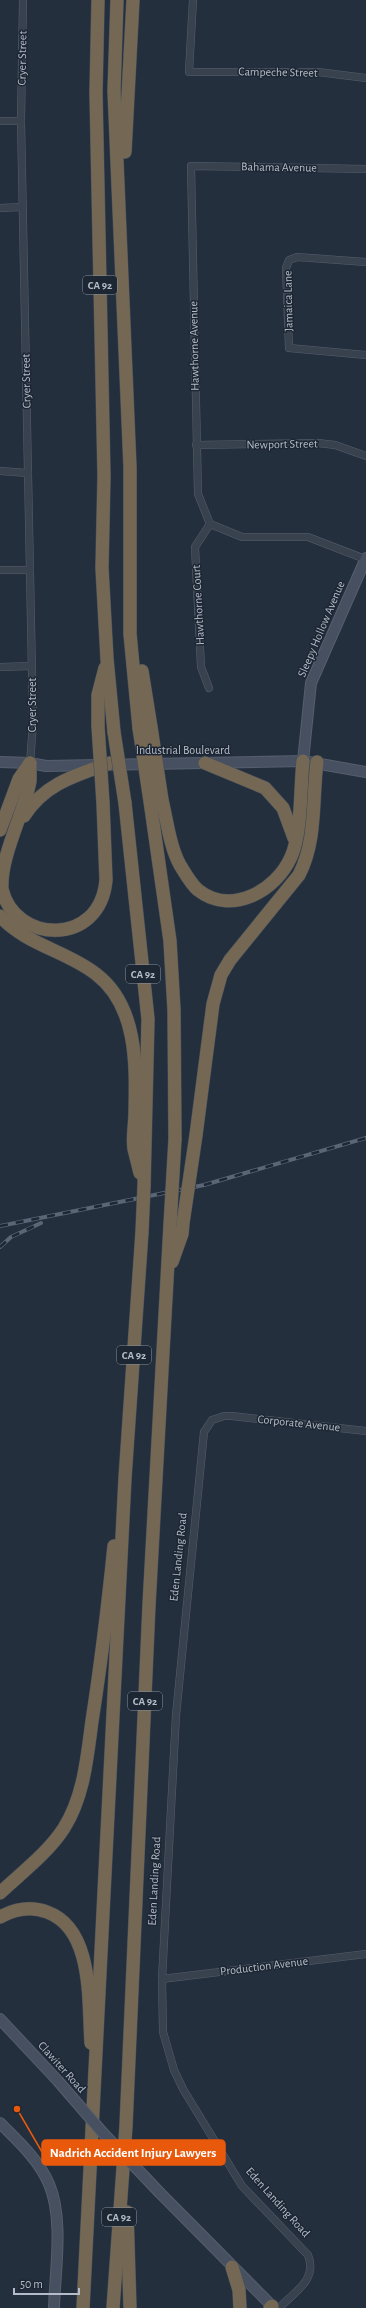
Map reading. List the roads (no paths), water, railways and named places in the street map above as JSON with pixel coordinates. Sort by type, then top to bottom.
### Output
[{"type":"highway","points":[[90,0],[96,93]]},
{"type":"highway","name":"CA 92","points":[[84,2308],[125,1478],[142,1232],[144,1186],[140,1147],[148,1020],[125,803],[114,732],[107,659],[102,568],[104,476],[96,93],[98,0]]},
{"type":"highway","name":"CA 92","points":[[113,2308],[126,2126],[149,1613],[174,1139],[174,1010],[170,941],[156,801],[130,634],[130,467],[114,91],[117,0]]},
{"type":"highway","points":[[121,258],[127,93],[133,0]]},
{"type":"highway","points":[[30,763],[30,781],[1,876],[2,889],[11,908],[17,916],[26,922],[47,930],[66,929],[80,925],[99,906],[105,891],[98,695],[107,659]]},
{"type":"highway","points":[[156,801],[179,864],[193,884],[208,895],[224,900],[242,899],[261,892],[270,886],[284,872],[292,856],[295,842],[303,761]]},
{"type":"highway","points":[[167,1277],[182,1234],[217,987],[230,960],[299,875],[307,859],[312,837],[317,762]]},
{"type":"highway","points":[[0,830],[19,779],[30,763]]},
{"type":"highway","points":[[14,833],[32,803],[42,792],[67,779],[110,763]]},
{"type":"highway","points":[[205,763],[265,788],[283,808],[295,842]]},
{"type":"highway","points":[[0,916],[27,938],[96,973],[118,999],[127,1016],[130,1027],[140,1147]]},
{"type":"highway","points":[[0,1893],[49,1846],[63,1829],[75,1807],[82,1788],[100,1673],[118,1507],[125,1478]]},
{"type":"highway","points":[[0,1917],[24,1908],[39,1909],[61,1919],[75,1935],[82,1950],[87,1988],[95,2101]]},
{"type":"highway","points":[[126,2126],[130,2308]]},
{"type":"highway","points":[[232,2267],[239,2290],[240,2308]]},
{"type":"street","name":"Cryer Street","points":[[23,0],[21,121],[33,723],[30,763]]},
{"type":"street","name":"Campeche Street","points":[[193,0],[189,72],[318,72],[366,78]]},
{"type":"street","points":[[0,121],[21,121]]},
{"type":"street","name":"Bahama Avenue","points":[[191,166],[366,169]]},
{"type":"street","name":"Hawthorne Avenue","points":[[191,166],[198,494],[210,524]]},
{"type":"street","points":[[0,208],[23,207]]},
{"type":"street","name":"Jamaica Lane","points":[[366,262],[297,257],[289,260],[286,268],[289,348],[366,355]]},
{"type":"street","name":"Newport Street","points":[[196,445],[318,443],[335,445],[366,456]]},
{"type":"street","points":[[0,472],[28,473]]},
{"type":"street","points":[[210,524],[242,537],[308,537],[366,558]]},
{"type":"street","name":"Hawthorne Court","points":[[208,688],[201,667],[195,547],[210,524]]},
{"type":"street","name":"Sleepy Hollow Avenue","points":[[303,761],[311,683],[317,666],[366,558]]},
{"type":"street","points":[[0,570],[30,570]]},
{"type":"street","points":[[0,667],[32,666]]},
{"type":"street","name":"Industrial Boulevard","points":[[0,762],[30,763],[46,766],[110,763],[303,761],[317,762],[366,772]]},
{"type":"street","name":"Eden Landing Road","points":[[103,2134],[232,2267],[274,2308],[306,2282],[310,2276],[311,2262],[298,2244],[242,2186],[174,2070],[163,2032],[162,1979],[176,1715],[204,1432],[212,1420],[224,1416],[232,1416]]},
{"type":"street","name":"Corporate Avenue","points":[[232,1416],[366,1431]]},
{"type":"street","name":"Production Avenue","points":[[162,1979],[366,1954]]},
{"type":"street","name":"Clawiter Road","points":[[0,2019],[58,2081],[103,2134]]},
{"type":"street","points":[[0,2123],[30,2154],[49,2184],[57,2215],[54,2308]]},
{"type":"railway","points":[[0,1226],[204,1185],[366,1138]]},
{"type":"railway","points":[[0,1247],[11,1237],[41,1223]]},
{"type":"place","name":"Nadrich Accident Injury Lawyers","points":[[17,2109]]}]
